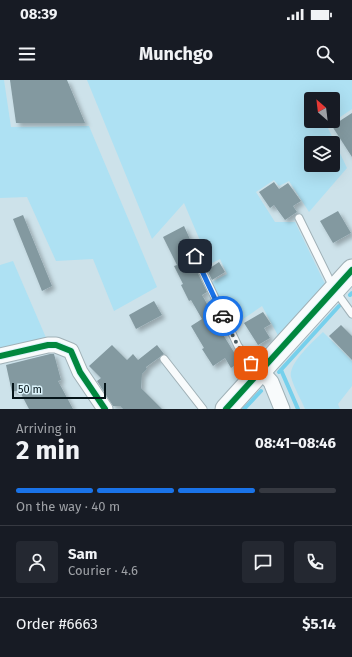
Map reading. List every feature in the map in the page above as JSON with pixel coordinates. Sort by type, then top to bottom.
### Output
[{"type":"street","points":[[226,409],[352,270]]},
{"type":"street","points":[[0,356],[48,345],[56,345],[68,349],[73,354],[80,372],[105,409]]},
{"type":"street","points":[[261,371],[271,382],[282,409]]},
{"type":"lane","points":[[299,218],[334,289],[352,314]]},
{"type":"lane","points":[[195,256],[238,346],[251,363],[261,371]]},
{"type":"lane","points":[[164,359],[203,409]]},
{"type":"shaded area","points":[[0,80],[4,80],[11,127],[89,126],[157,287],[114,311],[93,259],[56,261],[27,197],[0,198]]},
{"type":"shaded area","points":[[87,80],[352,80],[352,109],[340,117],[340,92],[304,92],[304,128],[328,128],[332,136],[304,136],[304,172],[340,172],[340,153],[347,168],[309,212],[289,181],[279,186],[274,180],[256,192],[275,222],[295,222],[326,286],[281,341],[262,306],[233,326],[212,282],[227,274],[220,259],[210,264],[184,203],[152,239]]},
{"type":"shaded area","points":[[13,261],[47,340],[0,351],[0,265]]},
{"type":"shaded area","points":[[323,332],[352,361],[352,386],[338,404],[340,409],[305,409],[292,381],[291,371],[297,359]]},
{"type":"building","points":[[10,80],[67,80],[85,123],[16,123]]},
{"type":"building","points":[[352,113],[352,157],[340,136],[333,128],[340,128],[340,121]]},
{"type":"building","points":[[274,182],[279,189],[288,183],[301,201],[293,206],[297,212],[285,220],[274,205],[270,208],[259,192]]},
{"type":"building","points":[[338,211],[351,233],[333,243],[320,221]]},
{"type":"building","points":[[23,215],[52,286],[42,291],[13,219]]},
{"type":"building","points":[[184,226],[194,248],[187,251],[207,292],[202,295],[211,311],[209,312],[240,362],[231,368],[225,358],[213,366],[202,349],[204,348],[191,326],[202,319],[191,300],[189,301],[181,285],[183,284],[174,266],[177,265],[163,237]]},
{"type":"building","points":[[219,262],[225,272],[212,280],[207,270]]},
{"type":"building","points":[[154,301],[162,315],[136,329],[129,315]]},
{"type":"building","points":[[263,312],[271,324],[264,328],[270,338],[258,345],[244,323]]},
{"type":"building","points":[[341,325],[352,336],[352,360],[329,336]]},
{"type":"building","points":[[112,345],[127,360],[133,354],[138,360],[157,345],[164,354],[146,367],[147,369],[142,374],[141,388],[162,409],[123,409],[120,406],[113,406],[97,381],[101,378],[89,366]]},
{"type":"building","points":[[54,354],[61,380],[58,381],[73,409],[29,409],[19,390],[12,392],[6,365]]},
{"type":"waterway","points":[[279,372],[339,306]]},
{"type":"waterway","points":[[281,370],[298,409]]},
{"type":"waterway","points":[[244,409],[261,391]]},
{"type":"cycle path","points":[[226,409],[352,270]]},
{"type":"cycle path","points":[[0,356],[48,345],[56,345],[71,351],[80,372],[105,409]]},
{"type":"way so far","points":[[223,316],[238,346],[251,363]]},
{"type":"route","points":[[195,256],[223,316]]}]
